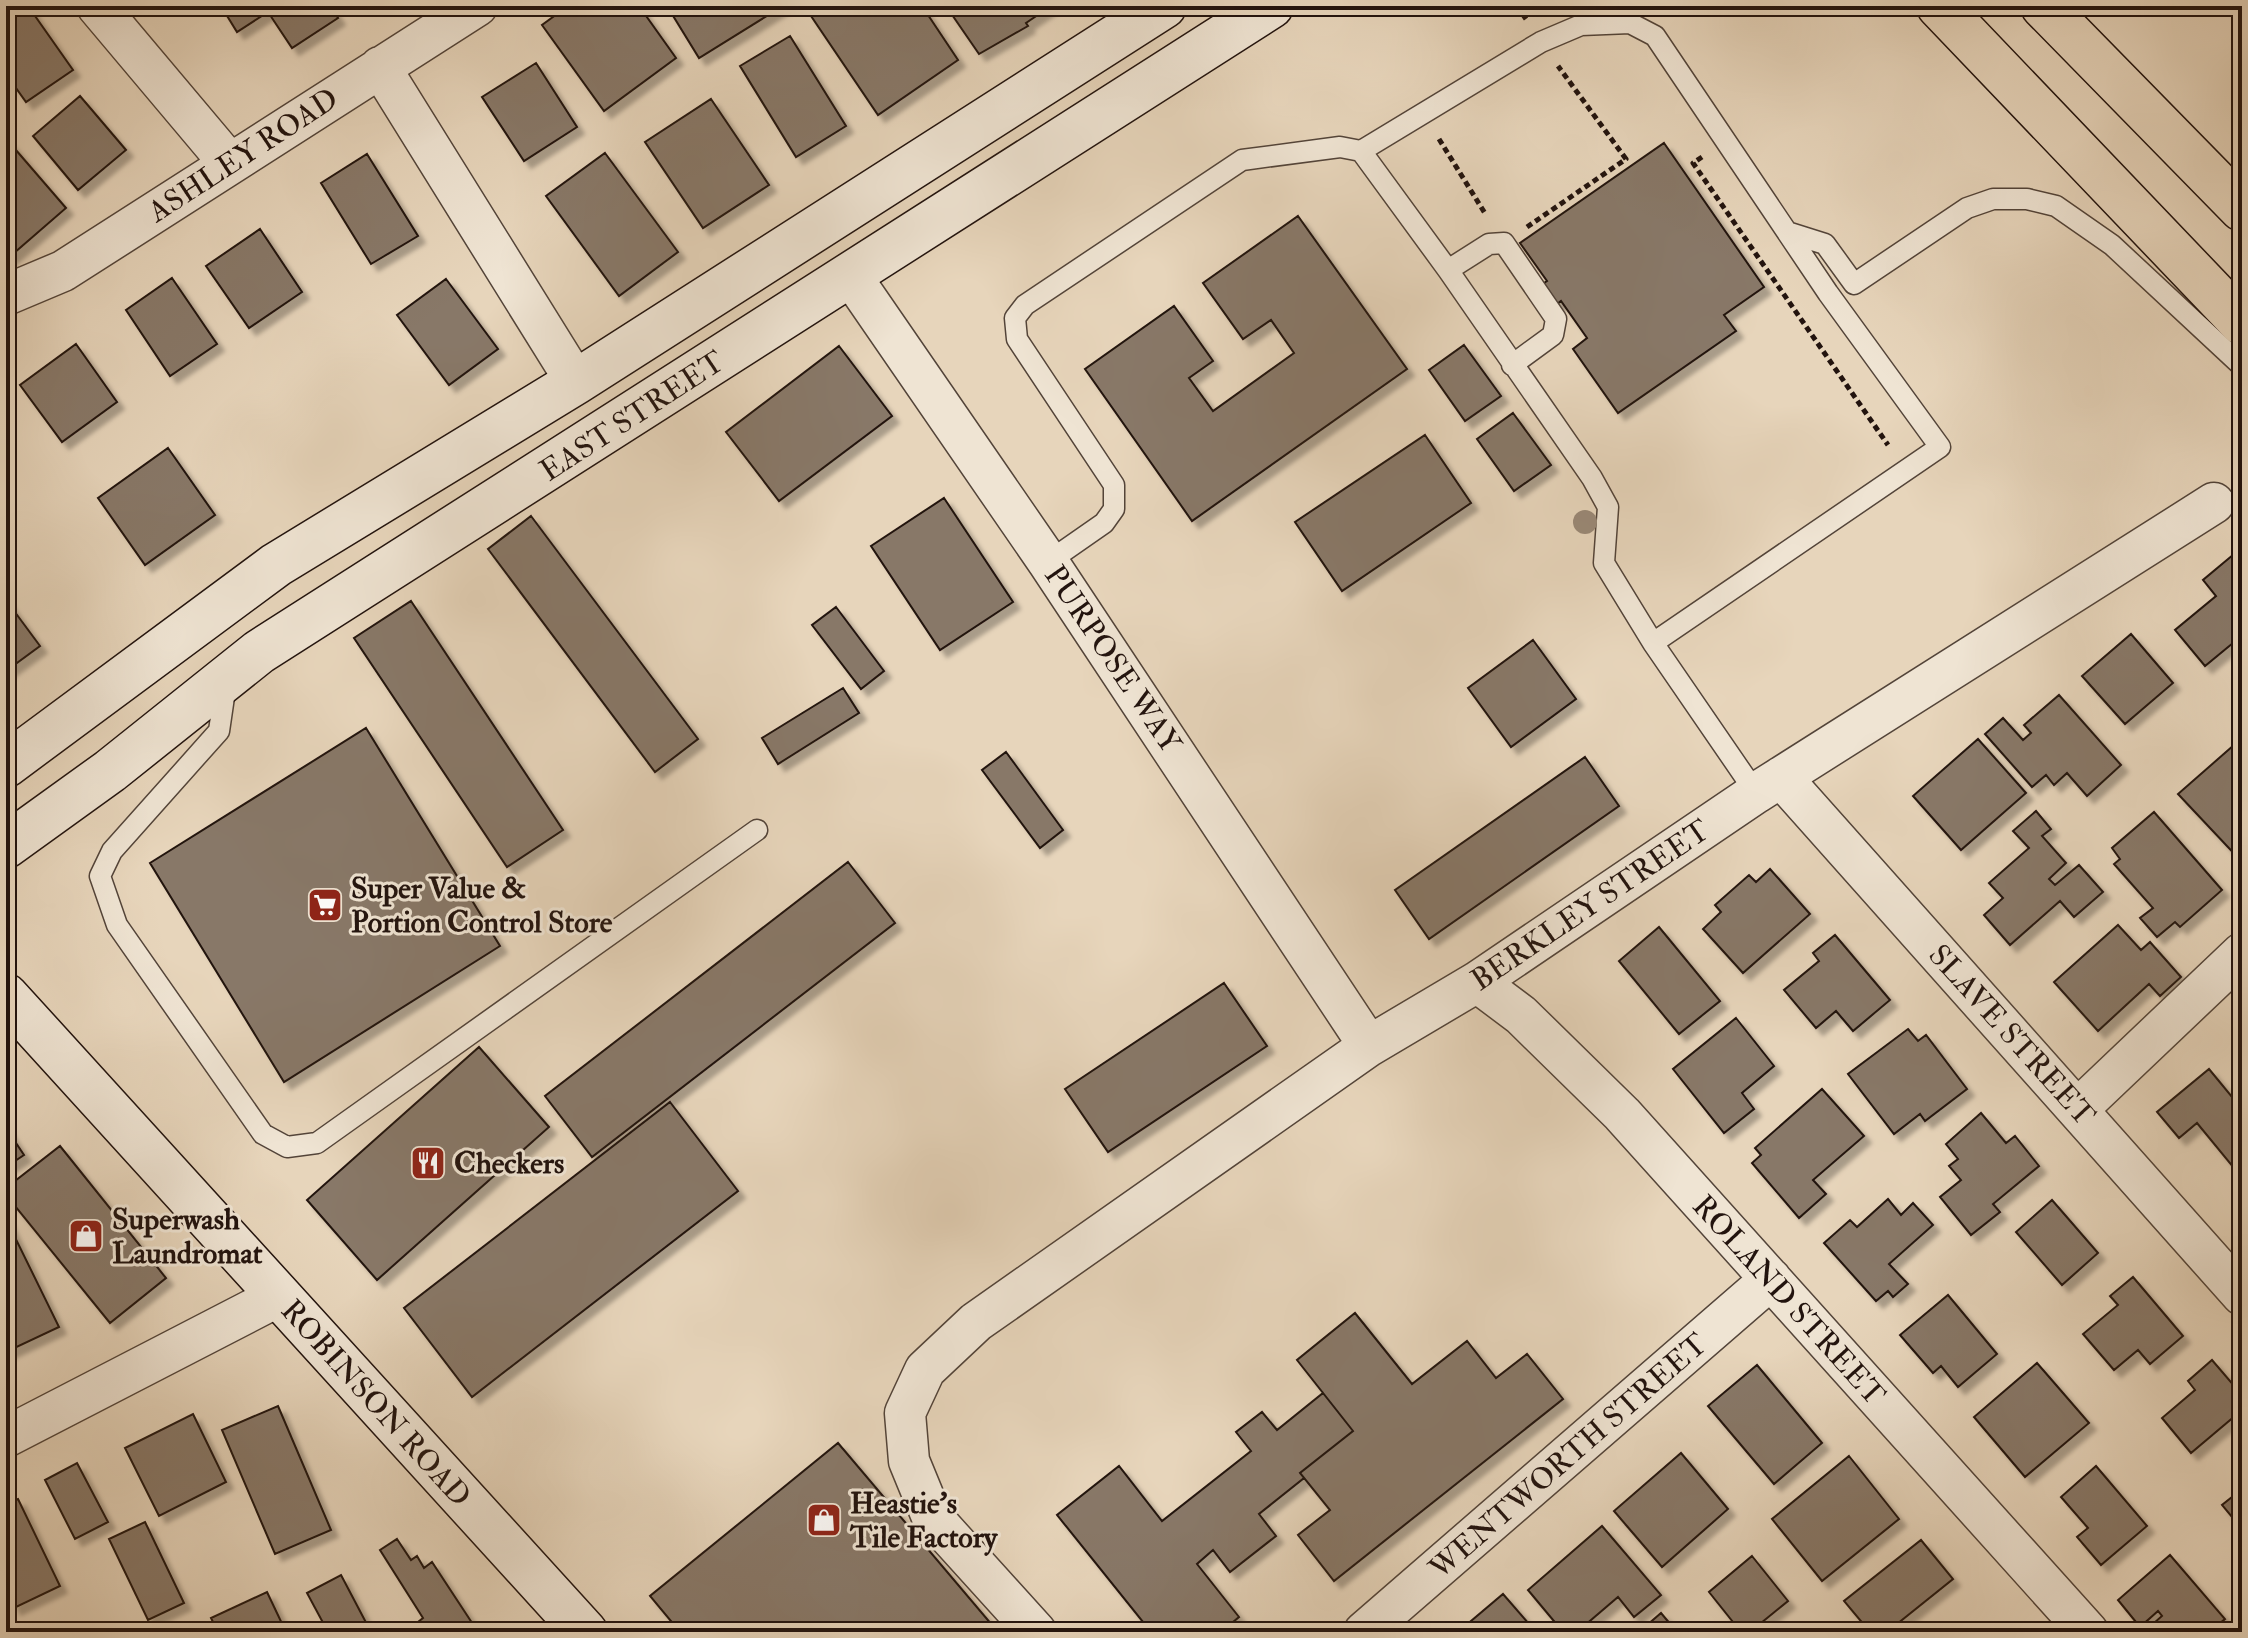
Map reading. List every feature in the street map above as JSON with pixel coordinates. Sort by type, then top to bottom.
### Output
[{"type":"highway","points":[[1939,6],[2242,323]]},
{"type":"highway","points":[[2043,6],[2242,209]]},
{"type":"main road","name":"EAST STREET","points":[[6,765],[276,565],[576,382],[1164,6]]},
{"type":"main road","name":"EAST STREET","points":[[6,846],[110,771],[227,676],[350,592],[1271,6]]},
{"type":"main road","name":"ROBINSON ROAD","points":[[6,996],[585,1632]]},
{"type":"street","points":[[97,6],[230,164]]},
{"type":"street","name":"ASHLEY ROAD","points":[[6,295],[63,271],[477,6]]},
{"type":"street","points":[[380,67],[576,382]]},
{"type":"street","name":"PURPOSE WAY","points":[[851,276],[1048,562],[1369,1046]]},
{"type":"street","name":"BERKLEY STREET","points":[[1036,1632],[932,1517],[909,1461],[905,1413],[925,1370],[976,1322],[1369,1046],[1477,982],[1769,785],[2214,503]]},
{"type":"street","name":"SLAVE STREET","points":[[1769,785],[2078,1109],[2242,1295]]},
{"type":"street","points":[[2078,1109],[2242,953]]},
{"type":"street","name":"ROLAND STREET","points":[[1477,982],[1561,1052],[1771,1279],[2088,1632]]},
{"type":"street","name":"WENTWORTH STREET","points":[[1364,1632],[1771,1279]]},
{"type":"street","points":[[6,1437],[279,1296]]},
{"type":"lane","points":[[1048,562],[1104,523],[1114,509],[1114,485],[1017,339],[1015,318],[1025,305],[1242,160],[1340,147],[1361,151],[1541,42],[1581,25],[1630,23],[1655,36],[1787,232],[1940,447],[1653,643]]},
{"type":"lane","points":[[1361,151],[1448,270],[1608,507],[1604,563],[1653,643],[1769,785]]},
{"type":"lane","points":[[1787,232],[1825,244],[1854,284],[1967,208],[1993,199],[2027,199],[2056,206],[2112,245],[2242,366]]},
{"type":"lane","points":[[1448,270],[1489,244],[1504,243],[1556,319],[1553,335],[1512,365]]},
{"type":"lane","points":[[227,676],[219,731],[112,851],[100,876],[117,925],[263,1134],[287,1147],[317,1143],[757,830]]},
{"type":"path","points":[[1423,113],[1504,243],[1626,159],[1517,6]]},
{"type":"path","points":[[1726,141],[1693,163],[1905,469]]},
{"type":"building","points":[[14,6],[28,6],[73,70],[26,102],[6,74],[6,15]]},
{"type":"building","points":[[221,6],[330,6],[338,18],[292,48],[268,12],[237,32]]},
{"type":"building","points":[[568,6],[639,6],[676,58],[604,111],[542,25]]},
{"type":"building","points":[[667,6],[783,6],[699,58]]},
{"type":"building","points":[[819,6],[922,6],[958,60],[878,115],[809,13]]},
{"type":"building","points":[[946,6],[1051,6],[1026,23],[1028,26],[979,54]]},
{"type":"building","points":[[790,36],[846,126],[796,157],[740,66]]},
{"type":"building","points":[[536,63],[577,127],[524,161],[482,97]]},
{"type":"building","points":[[80,96],[126,150],[78,190],[33,136]]},
{"type":"building","points":[[711,99],[769,185],[703,228],[645,142]]},
{"type":"building","points":[[9,142],[66,208],[6,260],[6,145]]},
{"type":"building","points":[[1664,143],[1764,287],[1724,315],[1736,331],[1618,413],[1573,349],[1587,338],[1561,301],[1552,308],[1538,287],[1547,281],[1520,243]]},
{"type":"building","points":[[605,153],[678,252],[619,296],[546,196]]},
{"type":"building","points":[[367,154],[418,236],[371,264],[321,183]]},
{"type":"building","points":[[1298,216],[1407,369],[1192,521],[1085,369],[1174,306],[1213,361],[1189,378],[1213,411],[1294,353],[1271,320],[1243,339],[1203,283]]},
{"type":"building","points":[[260,229],[302,292],[249,328],[206,266]]},
{"type":"building","points":[[172,278],[217,344],[170,376],[126,310]]},
{"type":"building","points":[[446,279],[498,349],[449,385],[397,315]]},
{"type":"building","points":[[76,344],[117,402],[62,442],[20,385]]},
{"type":"building","points":[[1464,345],[1501,396],[1465,421],[1429,370]]},
{"type":"building","points":[[839,346],[892,416],[779,501],[726,432]]},
{"type":"building","points":[[1513,413],[1551,465],[1514,491],[1477,439]]},
{"type":"building","points":[[1425,435],[1471,503],[1342,591],[1295,522]]},
{"type":"building","points":[[168,448],[215,515],[145,565],[98,498]]},
{"type":"building","points":[[944,498],[1013,602],[940,650],[871,546]]},
{"type":"building","points":[[531,516],[698,739],[655,772],[488,549]]},
{"type":"building","points":[[2240,549],[2242,641],[2239,638],[2205,666],[2175,630],[2216,596],[2203,580]]},
{"type":"building","points":[[6,600],[40,646],[6,671]]},
{"type":"building","points":[[411,601],[563,830],[507,867],[354,638]]},
{"type":"building","points":[[836,607],[884,671],[861,689],[812,625]]},
{"type":"building","points":[[2131,634],[2173,683],[2125,724],[2082,676]]},
{"type":"building","points":[[1533,640],[1576,699],[1511,747],[1468,688]]},
{"type":"building","points":[[843,688],[859,713],[778,764],[762,738]]},
{"type":"building","points":[[2059,695],[2121,765],[2087,796],[2067,773],[2054,785],[2046,775],[2032,787],[1985,734],[2003,718],[2023,740],[2031,733],[2024,725]]},
{"type":"building","name":"Super Value & Portion Control Store","points":[[366,728],[500,946],[284,1082],[150,863]]},
{"type":"building","points":[[2242,738],[2242,862],[2178,794]]},
{"type":"building","points":[[1978,739],[2026,793],[1961,850],[1913,796]]},
{"type":"building","points":[[1006,752],[1063,830],[1040,848],[982,770]]},
{"type":"building","points":[[1585,757],[1619,806],[1429,939],[1395,890]]},
{"type":"building","points":[[2036,811],[2051,829],[2042,836],[2066,863],[2049,879],[2055,885],[2079,865],[2103,892],[2074,917],[2060,901],[2010,945],[1984,915],[2003,898],[1989,883],[2029,848],[2013,831]]},
{"type":"building","points":[[2154,812],[2222,890],[2180,927],[2175,922],[2157,937],[2140,918],[2153,908],[2114,864],[2120,859],[2112,848]]},
{"type":"building","points":[[848,862],[895,923],[592,1157],[545,1096]]},
{"type":"building","points":[[1770,869],[1810,914],[1743,973],[1703,929],[1721,912],[1715,905],[1749,875],[1756,882]]},
{"type":"building","points":[[2118,925],[2141,950],[2150,942],[2181,977],[2160,996],[2149,984],[2098,1031],[2054,982]]},
{"type":"building","points":[[1659,927],[1720,1001],[1679,1034],[1619,961]]},
{"type":"building","points":[[1835,935],[1890,1000],[1853,1031],[1836,1011],[1816,1028],[1784,990],[1819,961],[1813,953]]},
{"type":"building","points":[[1224,983],[1267,1046],[1108,1152],[1065,1089]]},
{"type":"building","points":[[1736,1018],[1774,1066],[1742,1093],[1754,1109],[1724,1133],[1673,1069]]},
{"type":"building","points":[[1908,1029],[1918,1041],[1926,1035],[1967,1089],[1925,1121],[1920,1114],[1894,1134],[1848,1074]]},
{"type":"building","name":"Checkers","points":[[479,1047],[549,1127],[377,1280],[307,1200]]},
{"type":"building","points":[[2209,1069],[2242,1109],[2242,1170],[2238,1173],[2197,1123],[2179,1138],[2157,1112]]},
{"type":"building","points":[[1822,1089],[1864,1136],[1813,1180],[1826,1194],[1799,1218],[1752,1163],[1761,1155],[1755,1148]]},
{"type":"building","points":[[670,1102],[738,1191],[472,1397],[404,1308]]},
{"type":"building","points":[[1981,1113],[2006,1143],[2015,1136],[2039,1166],[1993,1204],[2000,1212],[1971,1235],[1940,1197],[1961,1180],[1949,1166],[1958,1159],[1946,1144]]},
{"type":"building","points":[[6,1128],[24,1155],[6,1167]]},
{"type":"building","name":"Superwash Laundromat","points":[[60,1146],[166,1278],[110,1323],[6,1195],[6,1188]]},
{"type":"building","points":[[1888,1199],[1901,1215],[1913,1203],[1933,1225],[1889,1264],[1908,1284],[1893,1297],[1888,1291],[1876,1301],[1824,1243],[1850,1220],[1857,1227]]},
{"type":"building","points":[[2052,1200],[2098,1253],[2062,1285],[2016,1232]]},
{"type":"building","points":[[6,1219],[59,1327],[6,1352]]},
{"type":"building","points":[[2133,1277],[2183,1336],[2150,1364],[2138,1350],[2114,1370],[2083,1334],[2118,1305],[2110,1296]]},
{"type":"building","points":[[1948,1295],[1997,1354],[1958,1387],[1941,1366],[1933,1373],[1900,1335]]},
{"type":"building","points":[[1355,1313],[1412,1384],[1467,1341],[1496,1378],[1527,1354],[1563,1399],[1334,1581],[1298,1535],[1330,1510],[1300,1473],[1353,1431],[1297,1360]]},
{"type":"building","points":[[2212,1360],[2242,1395],[2242,1410],[2191,1453],[2162,1418],[2195,1390],[2188,1381]]},
{"type":"building","points":[[2037,1363],[2089,1423],[2025,1477],[1974,1417]]},
{"type":"building","points":[[1757,1365],[1822,1443],[1774,1484],[1708,1406]]},
{"type":"building","points":[[1323,1393],[1353,1431],[1300,1473],[1304,1478],[1259,1514],[1276,1536],[1230,1572],[1213,1550],[1197,1564],[1239,1617],[1221,1632],[1181,1632],[1176,1626],[1169,1632],[1151,1632],[1057,1515],[1119,1466],[1162,1521],[1251,1451],[1236,1432],[1262,1412],[1277,1430]]},
{"type":"building","points":[[278,1406],[331,1530],[275,1554],[222,1430]]},
{"type":"building","points":[[193,1414],[226,1482],[159,1516],[125,1448]]},
{"type":"building","name":"Heastie's Tile Factory","points":[[838,1443],[998,1632],[680,1632],[650,1596]]},
{"type":"building","points":[[1681,1453],[1728,1509],[1662,1567],[1614,1511]]},
{"type":"building","points":[[1849,1456],[1899,1519],[1822,1581],[1772,1519]]},
{"type":"building","points":[[77,1463],[108,1522],[75,1539],[45,1480]]},
{"type":"building","points":[[2096,1466],[2147,1526],[2101,1565],[2077,1537],[2088,1528],[2061,1497]]},
{"type":"building","points":[[2242,1489],[2242,1529],[2222,1505]]},
{"type":"building","points":[[18,1499],[60,1586],[14,1608],[6,1592],[6,1504]]},
{"type":"building","points":[[145,1522],[184,1603],[148,1620],[109,1539]]},
{"type":"building","points":[[1602,1526],[1661,1595],[1634,1617],[1618,1597],[1577,1632],[1563,1632],[1528,1590]]},
{"type":"building","points":[[397,1539],[411,1560],[417,1556],[424,1568],[432,1562],[478,1632],[424,1632],[418,1622],[423,1618],[380,1550]]},
{"type":"building","points":[[1921,1540],[1953,1579],[1887,1632],[1870,1632],[1844,1601]]},
{"type":"building","points":[[2170,1555],[2225,1619],[2209,1632],[2162,1632],[2154,1623],[2162,1616],[2158,1611],[2140,1627],[2118,1600]]},
{"type":"building","points":[[1752,1556],[1788,1601],[1750,1632],[1741,1632],[1709,1592]]},
{"type":"building","points":[[341,1575],[371,1632],[328,1632],[307,1593]]},
{"type":"building","points":[[267,1592],[286,1632],[218,1632],[211,1618]]},
{"type":"building","points":[[1503,1594],[1536,1632],[1458,1632]]},
{"type":"building","points":[[1661,1613],[1677,1632],[1639,1632]]},
{"type":"place","name":"Super Value & Portion Control Store","points":[[325,905]]},
{"type":"place","name":"Checkers","points":[[428,1163]]},
{"type":"place","name":"Superwash Laundromat","points":[[86,1236]]},
{"type":"place","name":"Heastie's Tile Factory","points":[[824,1520]]}]
